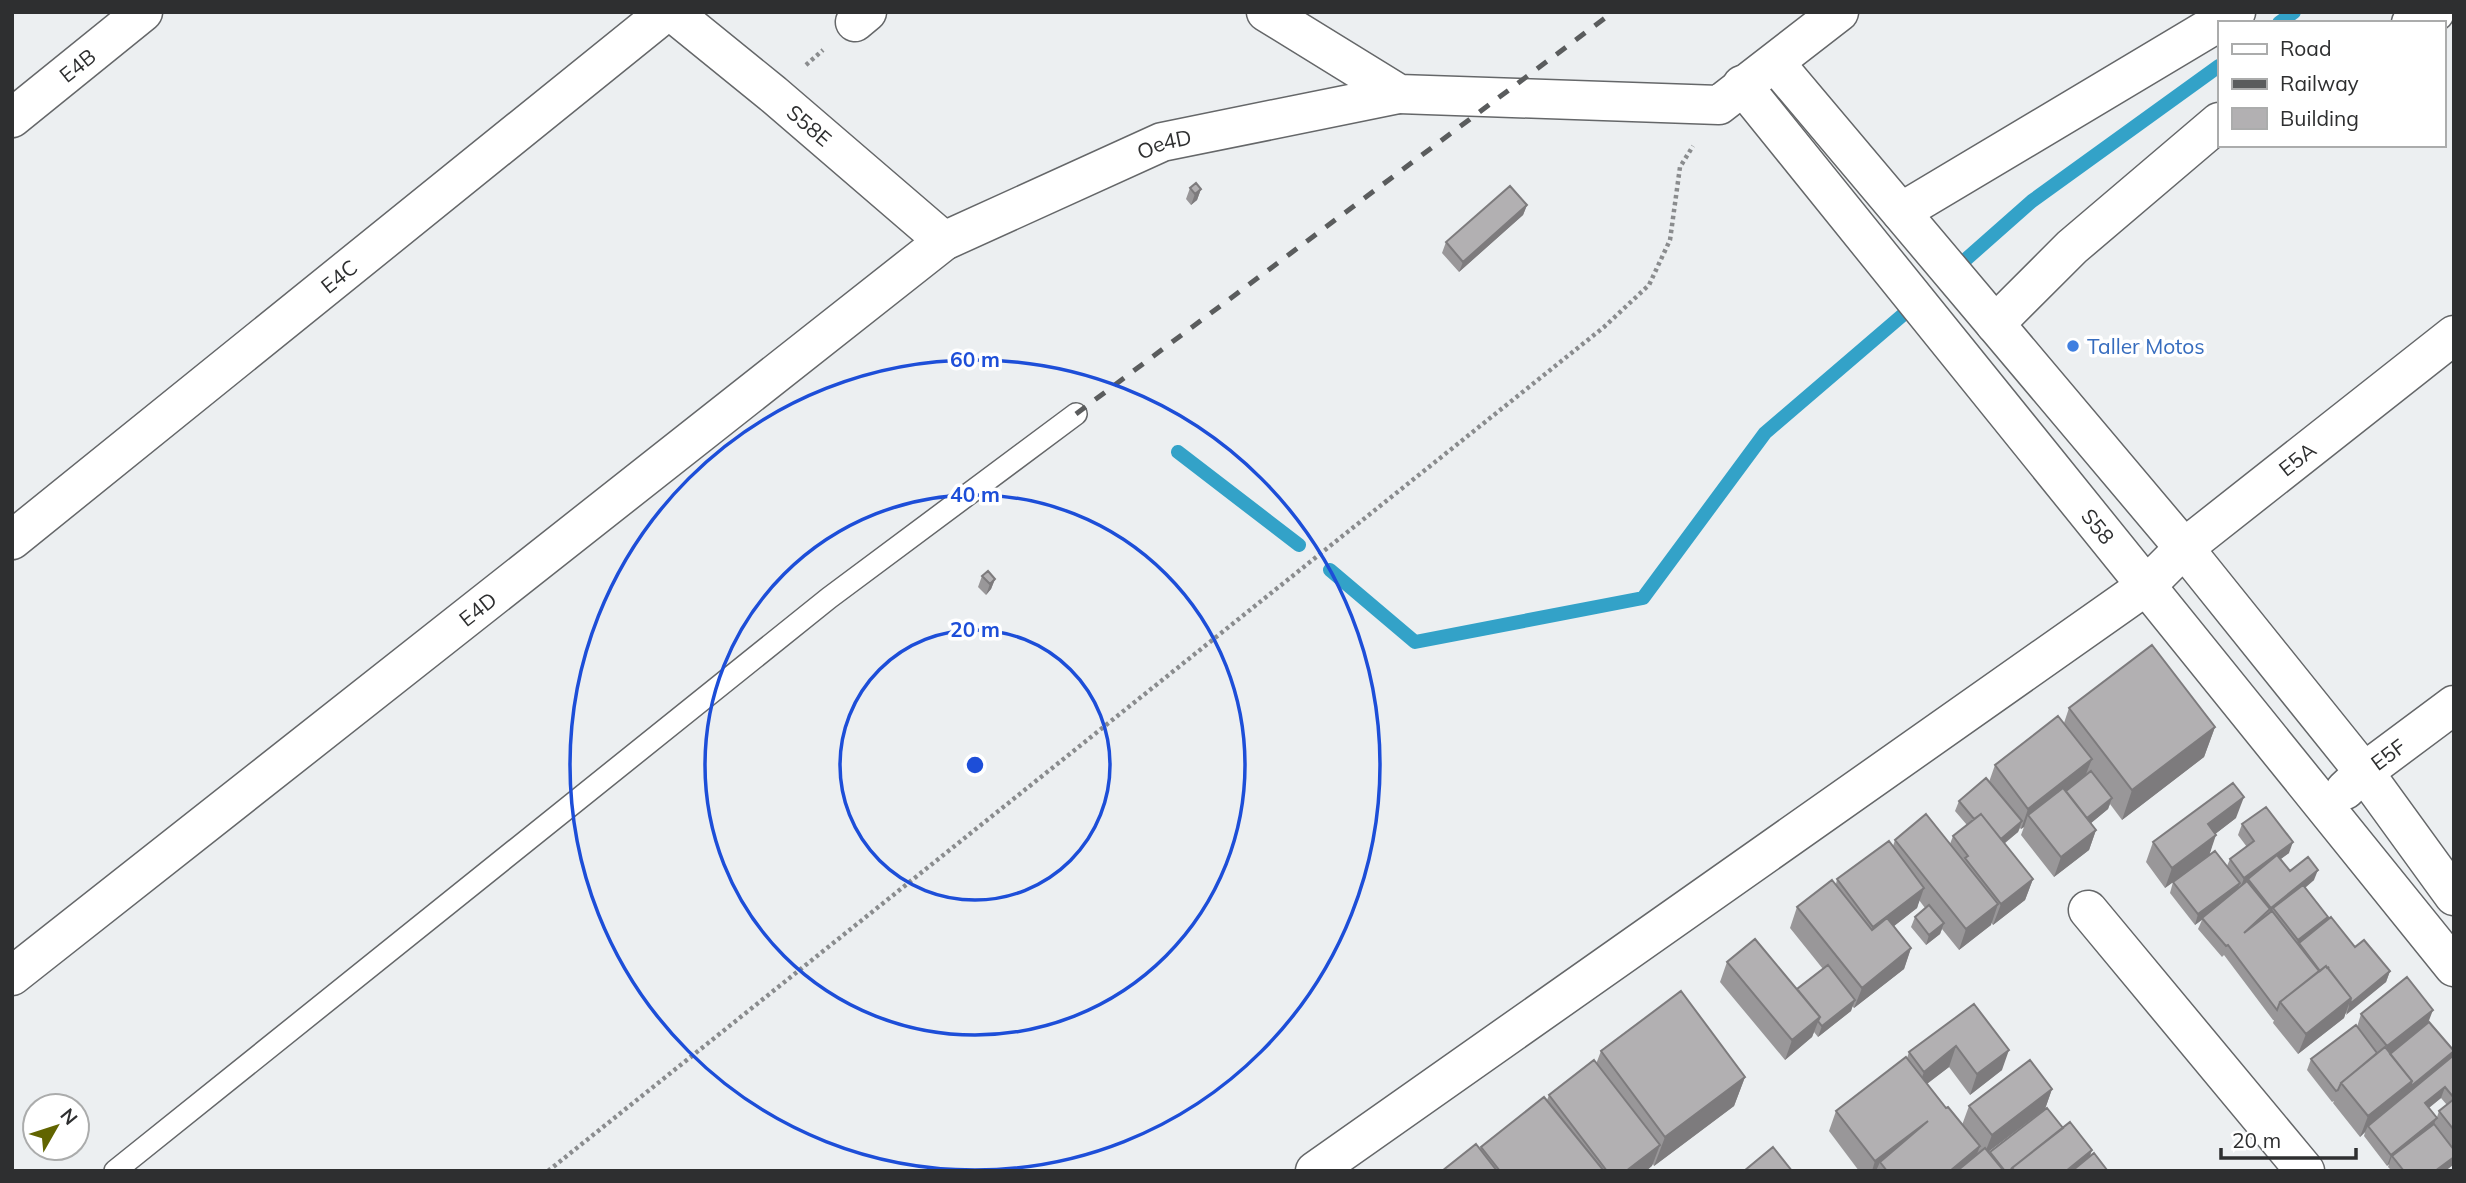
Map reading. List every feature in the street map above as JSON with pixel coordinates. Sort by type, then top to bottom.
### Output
[{"type":"street","name":"E4B","points":[[12,118],[143,12]]},
{"type":"street","name":"E4C","points":[[12,540],[666,12]]},
{"type":"street","name":"S58E","points":[[672,12],[773,94],[944,241]]},
{"type":"street","points":[[1266,12],[1399,94]]},
{"type":"street","points":[[1730,95],[1839,12]]},
{"type":"street","points":[[2221,21],[2236,12]]},
{"type":"street","points":[[2415,21],[2435,12]]},
{"type":"street","points":[[2449,12],[2454,18]]},
{"type":"street","points":[[1901,212],[2218,23]]},
{"type":"street","points":[[1775,63],[2184,548],[2364,772],[2454,896]]},
{"type":"street","name":"Oe4D","points":[[944,241],[1162,142],[1399,94],[1730,95]]},
{"type":"street","name":"S58","points":[[1730,95],[2146,586],[2454,967]]},
{"type":"street","points":[[1995,324],[2072,247],[2218,123]]},
{"type":"street","name":"E4D","points":[[12,976],[944,241]]},
{"type":"street","name":"E5A","points":[[1315,1171],[2146,586],[2184,548],[2454,335]]},
{"type":"street","name":"E5F","points":[[2326,808],[2364,772],[2454,705]]},
{"type":"street","points":[[2088,910],[2305,1171]]},
{"type":"lane","points":[[115,1171],[829,598],[1076,414]]},
{"type":"path","points":[[773,94],[861,17]]},
{"type":"path","points":[[548,1171],[1604,327],[1649,285],[1670,240],[1680,167],[1730,95]]},
{"type":"building","points":[[1196,183],[1201,189],[1195,194],[1190,188]]},
{"type":"building","points":[[1510,186],[1527,205],[1463,262],[1446,242]]},
{"type":"building","points":[[988,571],[995,579],[990,584],[982,576]]},
{"type":"building","points":[[2152,645],[2215,727],[2132,790],[2069,708]]},
{"type":"building","points":[[2058,716],[2092,759],[2028,809],[1995,765]]},
{"type":"building","points":[[2091,771],[2112,798],[2087,818],[2066,791]]},
{"type":"building","points":[[1986,778],[2022,821],[2001,839],[1981,814],[1974,819],[1959,801]]},
{"type":"building","points":[[2233,783],[2244,797],[2208,824],[2216,835],[2172,868],[2153,842]]},
{"type":"building","points":[[2063,788],[2096,830],[2061,857],[2028,815]]},
{"type":"building","points":[[2266,807],[2293,842],[2244,878],[2230,859],[2254,841],[2242,824]]},
{"type":"building","points":[[1926,814],[1998,904],[1966,929],[1895,840]]},
{"type":"building","points":[[1981,814],[2033,879],[2001,904],[1965,858],[1968,856],[1953,836]]},
{"type":"building","points":[[1889,841],[1924,888],[1873,927],[1837,879]]},
{"type":"building","points":[[2215,851],[2240,883],[2198,914],[2173,882]]},
{"type":"building","points":[[2277,855],[2290,871],[2308,857],[2318,870],[2271,908],[2248,879]]},
{"type":"building","points":[[1832,880],[1872,930],[1887,918],[1911,948],[1862,988],[1797,907]]},
{"type":"building","points":[[2247,881],[2270,909],[2244,933],[2272,911],[2319,971],[2280,1002],[2277,1010],[2228,945],[2226,946],[2202,918]]},
{"type":"building","points":[[2303,885],[2328,917],[2298,940],[2273,908]]},
{"type":"building","points":[[1929,905],[1944,923],[1929,935],[1915,917]]},
{"type":"building","points":[[2331,917],[2355,947],[2364,940],[2390,971],[2350,1004],[2351,998],[2329,967],[2326,966],[2320,971],[2299,943]]},
{"type":"building","points":[[1755,939],[1820,1017],[1792,1040],[1727,962]]},
{"type":"building","points":[[1828,965],[1855,1000],[1822,1026],[1818,1021],[1820,1017],[1797,989]]},
{"type":"building","points":[[2326,966],[2351,998],[2306,1034],[2280,1002]]},
{"type":"building","points":[[2407,977],[2433,1010],[2387,1046],[2361,1014]]},
{"type":"building","points":[[1681,991],[1745,1077],[1665,1137],[1601,1051]]},
{"type":"building","points":[[1974,1004],[2009,1050],[1977,1074],[1956,1046],[1924,1072],[1909,1052]]},
{"type":"building","points":[[2429,1022],[2454,1051],[2410,1087],[2412,1081],[2390,1054]]},
{"type":"building","points":[[2356,1025],[2377,1053],[2341,1083],[2336,1091],[2311,1059]]},
{"type":"building","points":[[2385,1047],[2412,1081],[2368,1116],[2341,1083]]},
{"type":"building","points":[[2454,1055],[2454,1098],[2445,1087],[2425,1103],[2437,1118],[2391,1155],[2368,1126]]},
{"type":"building","points":[[1906,1057],[1980,1146],[1950,1171],[1887,1171],[1880,1162],[1928,1121],[1875,1161],[1836,1111]]},
{"type":"building","points":[[1594,1060],[1660,1145],[1626,1171],[1607,1171],[1549,1095]]},
{"type":"building","points":[[2030,1060],[2052,1089],[1992,1135],[1969,1106]]},
{"type":"building","points":[[1544,1097],[1604,1171],[1500,1171],[1481,1147]]},
{"type":"building","points":[[2454,1099],[2454,1130],[2439,1111]]},
{"type":"building","points":[[2047,1108],[2063,1128],[2010,1171],[2005,1171],[1990,1152]]},
{"type":"building","points":[[2070,1122],[2092,1150],[2066,1171],[2015,1171],[2012,1168]]},
{"type":"building","points":[[2434,1124],[2454,1150],[2454,1157],[2435,1171],[2404,1171],[2392,1156]]},
{"type":"building","points":[[1476,1144],[1497,1171],[1442,1171]]},
{"type":"building","points":[[1773,1147],[1792,1171],[1744,1171]]},
{"type":"building","points":[[1985,1148],[2004,1171],[1957,1171]]},
{"type":"building","points":[[2094,1153],[2107,1170],[2072,1171]]},
{"type":"waterway","points":[[2282,21],[2294,12]]},
{"type":"waterway","points":[[1955,269],[2032,201],[2218,67]]},
{"type":"waterway","points":[[1330,570],[1415,642],[1643,598],[1765,433],[1912,307]]},
{"type":"waterway","points":[[1178,452],[1299,545]]},
{"type":"railway","points":[[1076,414],[1613,12]]},
{"type":"place","name":"Taller Motos","points":[[2073,346]]}]
